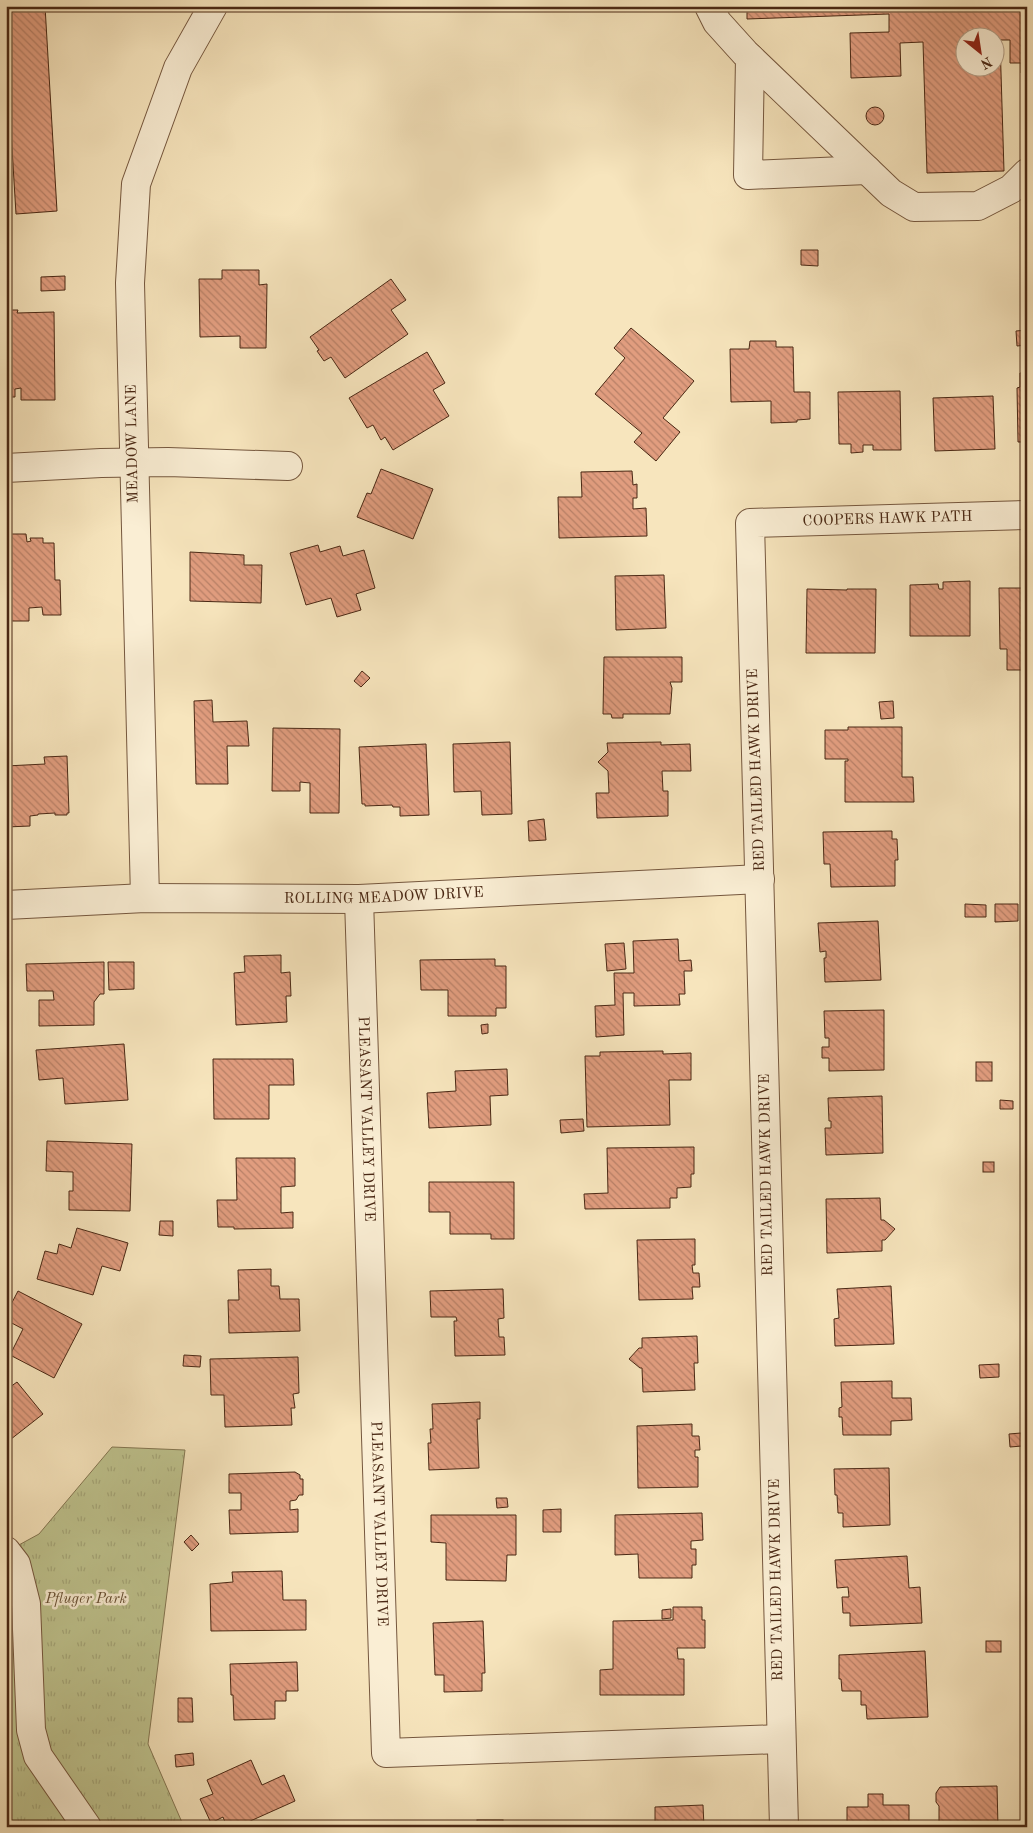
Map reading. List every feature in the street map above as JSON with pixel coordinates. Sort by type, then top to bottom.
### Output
[{"type":"street","name":"MEADOW LANE","points":[[145,898],[130,282],[136,184],[178,68],[213,6]]},
{"type":"street","points":[[709,6],[717,22],[750,58],[891,193],[914,207],[978,206],[1011,189],[1027,173]]},
{"type":"street","points":[[750,58],[748,175],[867,170]]},
{"type":"street","points":[[6,468],[133,462],[288,466]]},
{"type":"street","name":"COOPERS HAWK PATH","points":[[750,523],[1027,515]]},
{"type":"street","name":"RED TAILED HAWK DRIVE","points":[[750,523],[780,1740],[784,1827]]},
{"type":"street","name":"ROLLING MEADOW DRIVE","points":[[6,905],[145,898],[359,899],[760,879]]},
{"type":"street","name":"PLEASANT VALLEY DRIVE","points":[[359,899],[386,1753],[780,1740]]},
{"type":"street","points":[[11,1557],[26,1604],[31,1730],[38,1756],[87,1827]]},
{"type":"green space","name":"Pfluger Park","points":[[112,1447],[185,1450],[148,1744],[184,1827],[6,1827],[6,1552],[39,1534]]},
{"type":"building","points":[[6,6],[45,6],[57,211],[16,214],[6,49]]},
{"type":"building","points":[[747,6],[1027,6],[1027,73],[1021,73],[1021,63],[1010,63],[1010,40],[1006,40],[1006,28],[956,28],[956,78],[1001,78],[1004,171],[927,173],[923,42],[900,43],[901,76],[851,78],[850,33],[889,32],[889,14],[747,19]]},
{"type":"building","points":[[875,107],[881,110],[884,116],[881,122],[875,125],[869,122],[866,116],[869,110]]},
{"type":"building","points":[[801,250],[818,250],[818,266],[801,265]]},
{"type":"building","points":[[222,270],[259,270],[259,285],[267,284],[266,348],[240,348],[240,336],[200,337],[199,279],[222,279]]},
{"type":"building","points":[[65,276],[65,290],[41,291],[41,277]]},
{"type":"building","points":[[391,279],[406,300],[391,310],[408,334],[345,378],[331,357],[324,361],[310,337]]},
{"type":"building","points":[[6,310],[18,310],[17,313],[54,312],[55,400],[21,400],[21,388],[15,389],[15,397],[6,397]]},
{"type":"building","points":[[631,328],[694,381],[663,418],[680,432],[656,461],[634,442],[642,433],[595,394],[625,358],[614,348]]},
{"type":"building","points":[[1027,330],[1027,345],[1017,346],[1016,331]]},
{"type":"building","points":[[750,341],[776,341],[776,347],[793,347],[794,392],[810,392],[810,419],[797,420],[797,422],[771,423],[771,401],[731,402],[730,349],[749,349]]},
{"type":"building","points":[[427,352],[445,383],[433,390],[449,416],[393,450],[385,437],[381,440],[373,425],[367,428],[349,398]]},
{"type":"building","points":[[1020,373],[1027,373],[1027,442],[1018,442],[1017,388],[1020,387]]},
{"type":"building","points":[[900,391],[901,450],[873,450],[873,445],[863,445],[863,452],[851,453],[851,444],[839,444],[838,392]]},
{"type":"building","points":[[993,396],[995,449],[935,451],[933,398]]},
{"type":"building","points":[[381,469],[433,489],[413,539],[357,517],[367,493],[371,494]]},
{"type":"building","points":[[632,471],[633,485],[637,484],[637,498],[633,498],[633,509],[646,508],[647,536],[559,538],[558,497],[582,497],[581,472]]},
{"type":"building","points":[[6,534],[26,534],[27,542],[31,541],[30,538],[43,538],[43,543],[54,543],[55,580],[60,580],[61,615],[43,615],[42,607],[29,608],[29,621],[6,621]]},
{"type":"building","points":[[318,545],[320,552],[340,546],[343,556],[364,550],[375,588],[356,594],[361,610],[337,617],[331,598],[306,605],[290,553]]},
{"type":"building","points":[[190,552],[244,555],[244,565],[262,565],[261,603],[190,601]]},
{"type":"building","points":[[664,575],[666,628],[616,630],[615,576]]},
{"type":"building","points":[[970,581],[970,636],[910,636],[910,585],[938,584],[939,589],[943,589],[943,582]]},
{"type":"building","points":[[999,588],[1027,588],[1027,670],[1007,670],[1007,649],[1000,649]]},
{"type":"building","points":[[807,589],[876,589],[875,653],[806,653]]},
{"type":"building","points":[[604,657],[682,657],[682,682],[670,682],[672,688],[670,714],[623,714],[623,718],[612,718],[611,714],[603,714]]},
{"type":"building","points":[[362,671],[370,678],[361,687],[354,681]]},
{"type":"building","points":[[212,700],[213,722],[247,721],[249,746],[227,746],[228,784],[196,784],[194,701]]},
{"type":"building","points":[[893,701],[894,718],[881,719],[879,702]]},
{"type":"building","points":[[848,727],[902,727],[902,777],[913,777],[914,802],[845,802],[845,761],[848,761],[848,759],[825,759],[825,730],[848,730]]},
{"type":"building","points":[[273,728],[340,729],[339,813],[310,813],[310,783],[300,782],[300,791],[272,791]]},
{"type":"building","points":[[510,742],[512,814],[482,815],[481,791],[454,792],[453,744]]},
{"type":"building","points":[[661,742],[661,745],[690,744],[691,771],[662,771],[663,791],[668,791],[668,816],[597,818],[596,793],[609,793],[608,771],[598,762],[608,752],[607,743]]},
{"type":"building","points":[[426,744],[429,815],[400,816],[400,807],[393,807],[392,805],[365,806],[365,804],[362,804],[359,747]]},
{"type":"building","points":[[67,756],[69,813],[67,815],[55,815],[55,813],[38,814],[30,816],[30,826],[6,827],[6,766],[45,764],[44,757]]},
{"type":"building","points":[[544,819],[546,840],[529,841],[528,821]]},
{"type":"building","points":[[892,831],[892,839],[897,839],[898,860],[895,860],[895,886],[831,887],[830,864],[824,864],[823,832]]},
{"type":"building","points":[[965,904],[986,905],[986,917],[965,917]]},
{"type":"building","points":[[995,904],[1018,904],[1018,921],[995,922]]},
{"type":"building","points":[[878,921],[881,980],[825,982],[824,958],[826,958],[826,951],[820,952],[818,923]]},
{"type":"building","points":[[678,939],[679,961],[691,960],[692,971],[684,971],[685,994],[679,994],[680,1005],[634,1006],[634,993],[623,993],[624,1035],[596,1037],[595,1006],[615,1005],[614,973],[634,973],[633,941]]},
{"type":"building","points":[[624,943],[626,969],[607,971],[605,944]]},
{"type":"building","points":[[281,955],[281,973],[290,972],[291,996],[286,996],[287,1022],[236,1025],[234,973],[245,972],[244,956]]},
{"type":"building","points":[[495,959],[495,966],[506,966],[506,1008],[496,1008],[496,1016],[448,1016],[448,990],[421,990],[420,960]]},
{"type":"building","points":[[104,962],[104,994],[100,994],[94,1002],[94,1025],[39,1026],[39,1000],[54,1000],[53,991],[27,991],[26,964]]},
{"type":"building","points":[[108,962],[134,962],[134,989],[109,990]]},
{"type":"building","points":[[884,1010],[884,1070],[829,1071],[829,1058],[822,1058],[822,1047],[829,1047],[829,1038],[825,1038],[824,1011]]},
{"type":"building","points":[[488,1024],[488,1033],[482,1034],[481,1025]]},
{"type":"building","points":[[124,1044],[128,1100],[65,1104],[63,1078],[39,1080],[36,1050]]},
{"type":"building","points":[[663,1051],[663,1054],[691,1053],[691,1080],[669,1080],[670,1125],[587,1127],[585,1056],[600,1056],[600,1052]]},
{"type":"building","points":[[213,1059],[293,1059],[294,1085],[269,1085],[269,1119],[214,1119]]},
{"type":"building","points":[[976,1062],[992,1062],[992,1081],[976,1081]]},
{"type":"building","points":[[507,1069],[508,1095],[490,1096],[491,1125],[429,1128],[427,1093],[456,1091],[455,1071]]},
{"type":"building","points":[[882,1096],[883,1153],[826,1155],[825,1128],[831,1128],[828,1098]]},
{"type":"building","points":[[1000,1100],[1013,1101],[1013,1109],[1000,1109]]},
{"type":"building","points":[[583,1119],[584,1131],[561,1133],[560,1120]]},
{"type":"building","points":[[47,1141],[132,1144],[130,1211],[69,1210],[69,1191],[73,1191],[73,1172],[46,1171]]},
{"type":"building","points":[[694,1147],[694,1174],[691,1174],[691,1187],[677,1188],[677,1198],[670,1198],[670,1208],[585,1209],[584,1194],[608,1193],[607,1148]]},
{"type":"building","points":[[236,1158],[295,1158],[295,1186],[281,1187],[281,1213],[293,1212],[293,1228],[234,1229],[234,1227],[218,1227],[217,1200],[237,1200]]},
{"type":"building","points":[[983,1162],[994,1162],[994,1172],[983,1172]]},
{"type":"building","points":[[429,1182],[514,1182],[514,1239],[491,1239],[491,1234],[450,1234],[450,1212],[429,1212]]},
{"type":"building","points":[[880,1198],[881,1220],[884,1220],[895,1229],[885,1240],[882,1240],[882,1251],[827,1253],[826,1199]]},
{"type":"building","points":[[160,1221],[173,1221],[173,1236],[159,1235]]},
{"type":"building","points":[[77,1228],[128,1243],[120,1271],[102,1266],[93,1295],[37,1279],[45,1251],[57,1254],[59,1244],[71,1248]]},
{"type":"building","points":[[695,1239],[695,1265],[692,1265],[693,1273],[699,1273],[700,1287],[692,1287],[693,1299],[639,1300],[637,1240]]},
{"type":"building","points":[[271,1269],[271,1286],[279,1286],[280,1299],[299,1299],[300,1331],[229,1333],[228,1300],[239,1300],[238,1270]]},
{"type":"building","points":[[891,1286],[894,1344],[835,1346],[834,1319],[839,1318],[837,1289]]},
{"type":"building","points":[[503,1289],[504,1318],[498,1319],[499,1337],[504,1337],[505,1355],[455,1356],[454,1321],[457,1321],[456,1317],[431,1317],[430,1291]]},
{"type":"building","points":[[18,1291],[82,1324],[54,1378],[10,1355],[23,1329],[6,1320],[6,1314]]},
{"type":"building","points":[[697,1336],[698,1363],[694,1363],[695,1390],[643,1392],[642,1368],[629,1359],[639,1348],[642,1348],[642,1338]]},
{"type":"building","points":[[184,1355],[201,1356],[200,1367],[183,1366]]},
{"type":"building","points":[[298,1357],[299,1393],[293,1394],[295,1408],[291,1408],[292,1425],[225,1427],[224,1395],[211,1395],[210,1359]]},
{"type":"building","points":[[999,1364],[999,1377],[980,1378],[979,1365]]},
{"type":"building","points":[[892,1381],[892,1398],[911,1398],[912,1420],[891,1421],[891,1435],[843,1435],[842,1417],[839,1417],[839,1408],[842,1407],[841,1382]]},
{"type":"building","points":[[17,1382],[43,1414],[6,1443],[6,1390]]},
{"type":"building","points":[[480,1402],[480,1419],[477,1419],[479,1468],[429,1470],[428,1443],[431,1443],[430,1429],[433,1429],[432,1404]]},
{"type":"building","points":[[692,1424],[692,1436],[699,1436],[700,1450],[695,1450],[695,1457],[698,1457],[698,1487],[638,1488],[637,1426]]},
{"type":"building","points":[[1021,1433],[1022,1446],[1010,1447],[1009,1434]]},
{"type":"building","points":[[889,1468],[890,1525],[843,1527],[843,1513],[838,1513],[837,1495],[835,1495],[834,1469]]},
{"type":"building","points":[[295,1472],[300,1475],[300,1479],[303,1479],[303,1495],[299,1495],[296,1500],[290,1501],[290,1510],[298,1509],[298,1532],[230,1534],[229,1510],[241,1510],[241,1493],[229,1493],[229,1474]]},
{"type":"building","points":[[496,1498],[507,1498],[508,1507],[497,1508]]},
{"type":"building","points":[[561,1509],[561,1532],[543,1532],[543,1510]]},
{"type":"building","points":[[702,1513],[703,1540],[691,1541],[691,1549],[696,1549],[696,1565],[692,1565],[692,1578],[639,1578],[638,1554],[615,1555],[615,1515]]},
{"type":"building","points":[[431,1515],[516,1515],[516,1555],[507,1555],[506,1581],[446,1580],[446,1543],[431,1542]]},
{"type":"building","points":[[191,1535],[199,1544],[192,1551],[184,1542]]},
{"type":"building","points":[[907,1556],[909,1588],[920,1587],[922,1623],[850,1626],[850,1613],[843,1613],[842,1597],[849,1597],[848,1587],[837,1588],[835,1560]]},
{"type":"building","points":[[282,1571],[283,1600],[306,1600],[306,1630],[211,1631],[210,1584],[233,1582],[232,1572]]},
{"type":"building","points":[[673,1607],[702,1607],[702,1620],[705,1620],[705,1648],[677,1648],[678,1659],[684,1659],[684,1695],[600,1695],[600,1670],[613,1669],[613,1621],[673,1620]]},
{"type":"building","points":[[671,1609],[671,1618],[662,1619],[662,1610]]},
{"type":"building","points":[[483,1621],[485,1673],[482,1673],[482,1691],[444,1692],[444,1675],[435,1675],[433,1623]]},
{"type":"building","points":[[986,1641],[1001,1641],[1001,1652],[986,1652]]},
{"type":"building","points":[[925,1651],[928,1717],[867,1719],[866,1705],[861,1705],[861,1691],[842,1691],[841,1679],[839,1679],[839,1655]]},
{"type":"building","points":[[297,1662],[298,1691],[286,1691],[286,1701],[275,1701],[275,1719],[234,1720],[230,1664]]},
{"type":"building","points":[[178,1698],[192,1698],[193,1722],[178,1722]]},
{"type":"building","points":[[193,1753],[194,1765],[176,1767],[175,1755]]},
{"type":"building","points":[[251,1760],[262,1785],[284,1775],[295,1801],[237,1827],[227,1827],[223,1817],[211,1823],[200,1799],[213,1794],[207,1780]]},
{"type":"building","points":[[997,1786],[998,1827],[939,1827],[939,1806],[936,1802],[936,1793],[940,1787]]},
{"type":"building","points":[[868,1794],[883,1794],[883,1805],[909,1805],[909,1827],[847,1827],[847,1807],[868,1807]]},
{"type":"building","points":[[703,1805],[704,1827],[655,1827],[655,1807]]},
{"type":"building","points":[[477,1820],[503,1820],[503,1827],[477,1827]]}]
